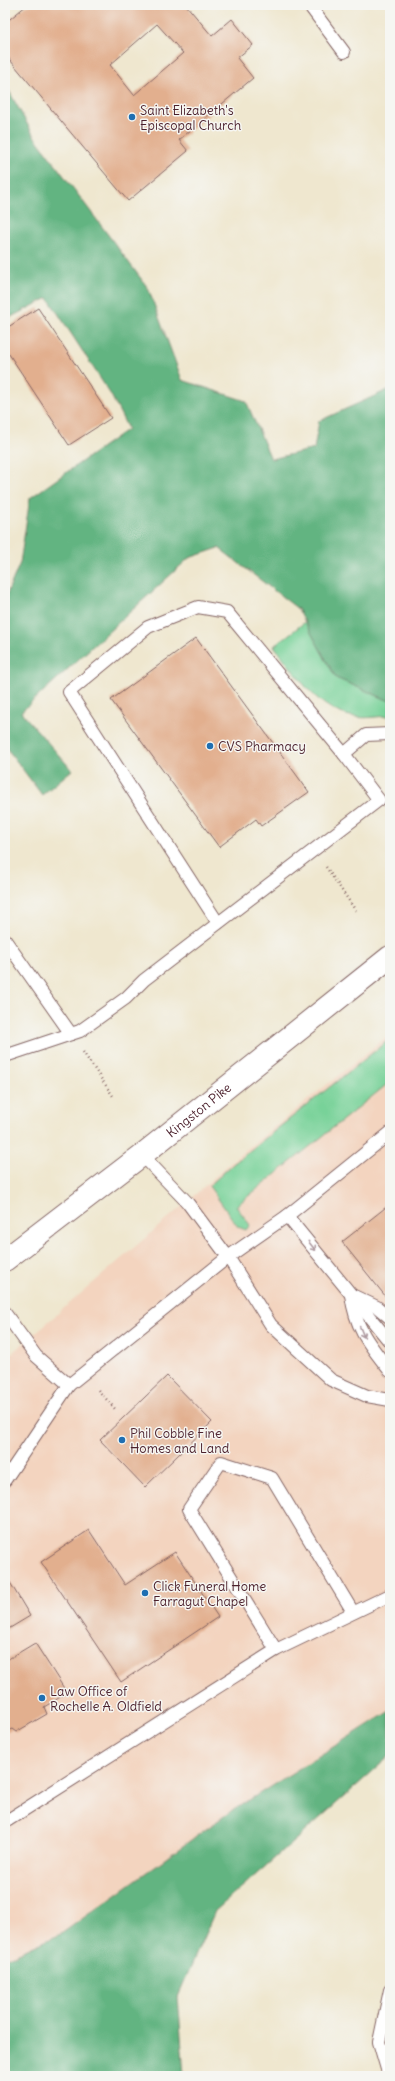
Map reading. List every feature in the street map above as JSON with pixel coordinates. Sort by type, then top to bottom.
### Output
[{"type":"main road","name":"Kingston Pike","points":[[5,1260],[142,1155],[390,957]]},
{"type":"lane","points":[[309,5],[344,52]]},
{"type":"lane","points":[[5,1056],[80,1031],[126,998],[144,980],[379,800],[344,754],[228,612],[198,607],[148,627],[69,692],[218,923]]},
{"type":"lane","points":[[344,754],[366,736],[390,734]]},
{"type":"lane","points":[[5,940],[70,1034]]},
{"type":"lane","points":[[5,1480],[70,1385],[228,1257],[287,1216],[390,1133]]},
{"type":"lane","points":[[142,1155],[187,1202],[228,1257],[271,1325],[331,1380],[367,1396],[390,1400]]},
{"type":"lane","points":[[287,1216],[390,1342]]},
{"type":"lane","points":[[351,1295],[377,1308],[390,1318]]},
{"type":"lane","points":[[351,1295],[354,1313],[364,1338],[390,1371]]},
{"type":"lane","points":[[5,1314],[36,1356],[70,1385]]},
{"type":"lane","points":[[276,1650],[189,1509],[221,1462],[272,1478],[353,1612]]},
{"type":"lane","points":[[5,1822],[276,1650],[390,1594]]},
{"type":"lane","points":[[388,2076],[379,2042],[390,1990]]},
{"type":"path","points":[[313,851],[356,911]]},
{"type":"path","points":[[70,1034],[113,1096]]},
{"type":"path","points":[[96,1388],[116,1410]]},
{"type":"shaded area","points":[[390,1034],[390,1711],[227,1814],[61,1934],[5,1959],[5,1359],[238,1156]]},
{"type":"green space","points":[[5,84],[34,136],[148,288],[182,380],[246,401],[271,459],[314,449],[319,421],[390,389],[390,701],[336,678],[298,609],[219,548],[189,558],[21,712],[72,770],[42,795],[5,746],[5,598],[20,563],[30,498],[128,429],[111,395],[48,298],[5,320]]},
{"type":"green space","points":[[305,622],[336,678],[390,701],[390,716],[360,718],[342,714],[319,700],[309,690],[274,646]]},
{"type":"green space","points":[[390,1039],[390,1082],[236,1206],[250,1225],[246,1230],[238,1227],[209,1186],[233,1164]]},
{"type":"green space","points":[[390,1711],[390,1756],[215,1911],[178,1996],[184,2076],[5,2076],[5,1959],[61,1934],[227,1814]]},
{"type":"building","name":"Saint Elizabeth's Episcopal Church","points":[[27,5],[186,5],[212,36],[232,19],[253,45],[237,58],[253,78],[179,140],[188,151],[128,201],[5,54],[5,23]],"holes":[[[157,24],[183,53],[134,95],[110,65]]]},
{"type":"building","points":[[38,308],[111,418],[69,445],[5,348],[5,329]]},
{"type":"building","name":"CVS Pharmacy","points":[[196,638],[309,792],[261,826],[256,819],[219,847],[111,700]]},
{"type":"building","points":[[390,1204],[390,1302],[342,1242]]},
{"type":"building","points":[[167,1376],[212,1422],[145,1487],[100,1440]]},
{"type":"building","points":[[89,1530],[125,1585],[175,1552],[218,1617],[121,1682],[41,1562]]},
{"type":"building","points":[[5,1574],[30,1616],[5,1631]]},
{"type":"building","points":[[35,1643],[67,1693],[44,1707],[47,1714],[16,1732],[12,1729],[5,1732],[5,1661]]},
{"type":"place","name":"Saint Elizabeth's Episcopal Church","points":[[132,117]]},
{"type":"place","name":"CVS Pharmacy","points":[[210,746]]},
{"type":"place","name":"Phil Cobble Fine Homes and Land","points":[[122,1440]]},
{"type":"place","name":"Click Funeral Home Farragut Chapel","points":[[145,1593]]},
{"type":"place","name":"Law Office of Rochelle A. Oldfield","points":[[42,1698]]}]
